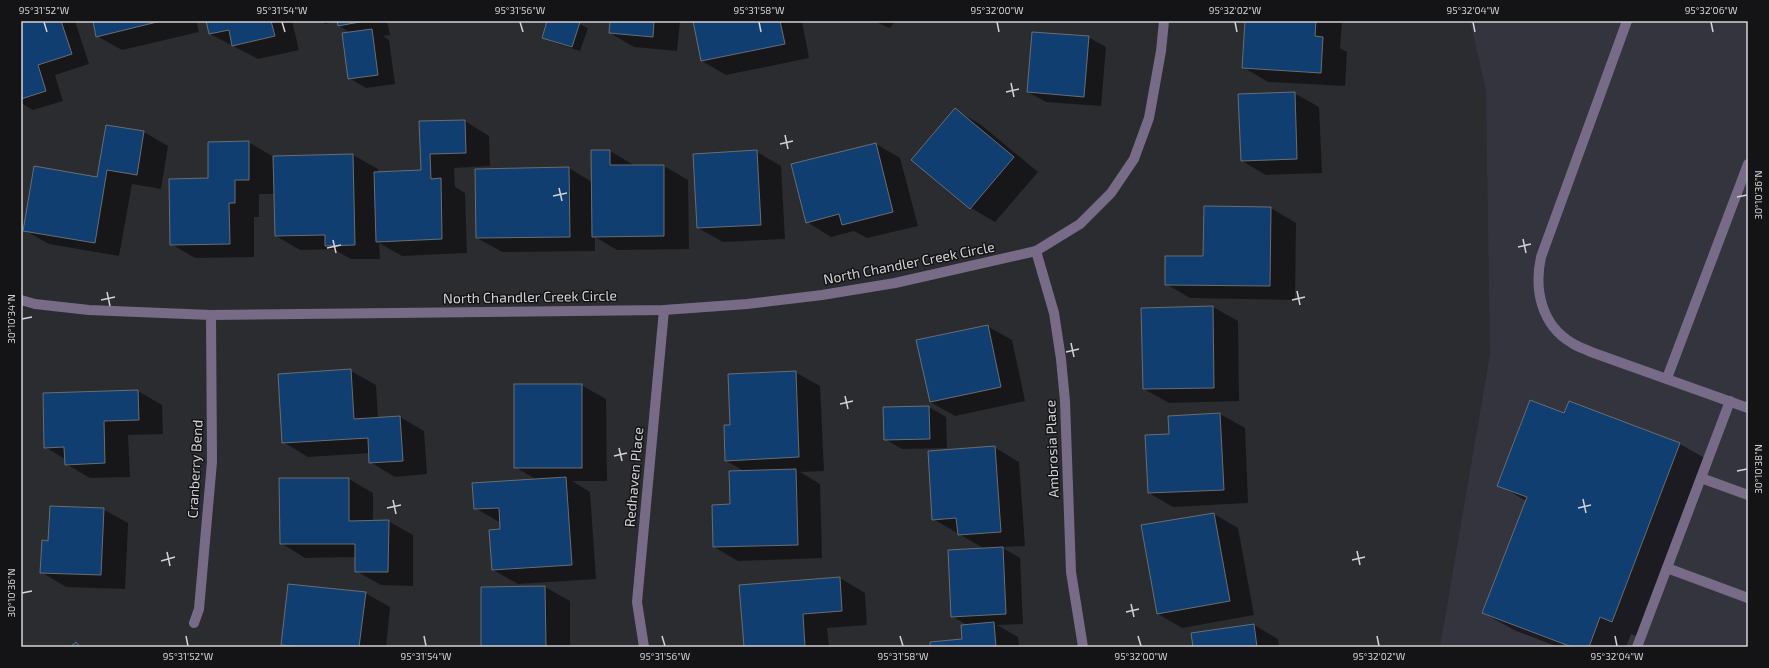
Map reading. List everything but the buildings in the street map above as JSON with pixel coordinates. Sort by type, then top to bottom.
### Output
[{"type":"street","name":"North Chandler Creek Circle","points":[[21,300],[35,304],[89,310],[211,315],[664,310],[747,304],[822,295],[895,283],[1036,251],[1080,224],[1111,193],[1134,159],[1149,118],[1161,51],[1164,21]]},
{"type":"street","points":[[1627,21],[1547,237],[1541,257],[1538,282],[1539,296],[1543,309],[1550,324],[1560,335],[1572,344],[1748,408]]},
{"type":"street","points":[[1667,378],[1748,164]]},
{"type":"street","name":"Ambrosia Place","points":[[1036,251],[1054,313],[1061,358],[1065,401],[1071,572],[1083,647]]},
{"type":"street","name":"Redhaven Place","points":[[644,647],[637,602],[664,310]]},
{"type":"street","name":"Cranberry Bend","points":[[194,623],[199,609],[212,462],[211,315]]},
{"type":"street","points":[[1637,647],[1730,402]]},
{"type":"street","points":[[1701,478],[1748,495]]},
{"type":"street","points":[[1667,568],[1748,598]]},
{"type":"shaded area","points":[[1470,21],[1748,21],[1748,647],[1440,647],[1490,354],[1486,90]]}]
